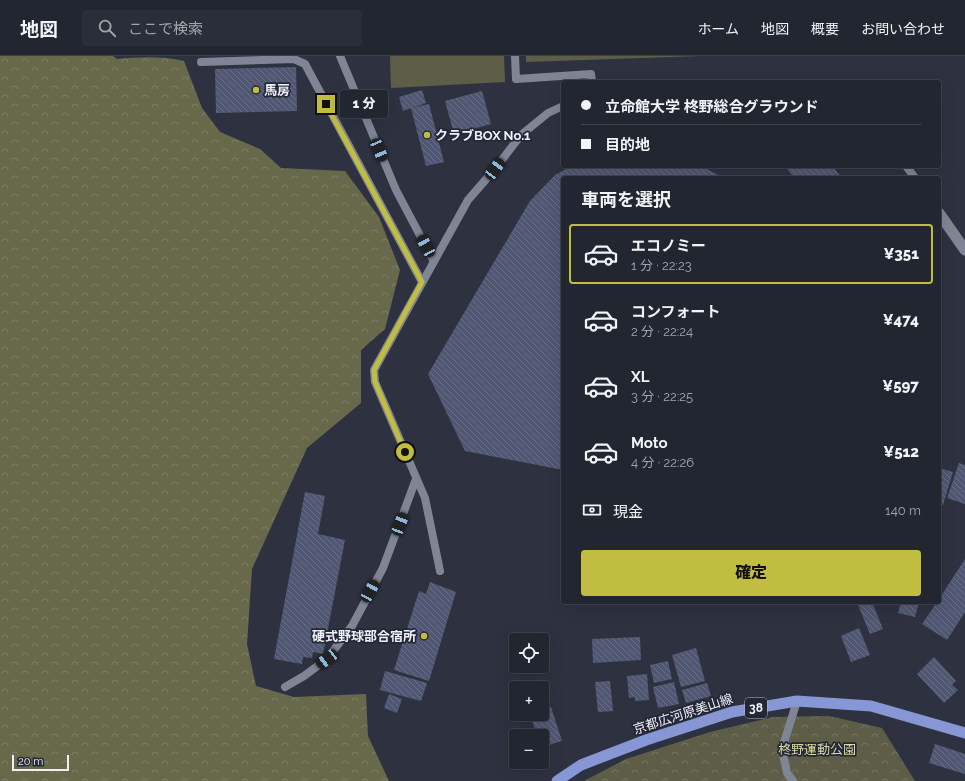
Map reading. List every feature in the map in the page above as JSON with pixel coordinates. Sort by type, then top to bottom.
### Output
[{"type":"main road","name":"京都広河原美山線","points":[[557,781],[581,765],[646,740],[732,712],[797,701],[871,706],[965,733]]},
{"type":"street","points":[[941,216],[965,250]]},
{"type":"lane","points":[[340,56],[396,190],[433,260]]},
{"type":"lane","points":[[516,56],[516,79],[591,74],[592,80]]},
{"type":"lane","points":[[201,62],[294,59],[305,64],[422,282]]},
{"type":"lane","points":[[440,571],[424,498],[375,382],[374,370],[433,260],[468,200],[495,169],[521,135],[548,113],[561,107]]},
{"type":"lane","points":[[285,687],[304,676],[327,659],[352,626],[383,568],[416,479]]},
{"type":"lane","points":[[793,781],[787,773],[782,749],[797,701]]},
{"type":"green space","points":[[0,56],[113,56],[117,59],[151,57],[184,61],[202,108],[220,132],[260,149],[281,168],[345,171],[379,217],[400,270],[385,329],[361,350],[361,403],[307,448],[252,569],[247,644],[256,686],[294,697],[366,694],[368,736],[389,781],[0,781]]},
{"type":"green space","points":[[390,56],[504,56],[505,82],[391,88]]},
{"type":"green space","points":[[526,56],[700,56],[526,62]]},
{"type":"green space","name":"柊野運動公園","points":[[829,716],[882,728],[915,781],[584,781],[626,759],[710,732],[773,717]]},
{"type":"building","name":"馬房","points":[[296,67],[297,111],[216,113],[215,69]]},
{"type":"building","points":[[422,90],[426,103],[403,111],[399,97]]},
{"type":"building","points":[[482,91],[491,124],[454,134],[445,101]]},
{"type":"building","name":"クラブBOX No.1","points":[[429,104],[444,162],[426,166],[411,108]]},
{"type":"building","points":[[568,168],[705,168],[720,176],[561,176],[561,470],[465,451],[428,374],[530,201],[555,175]]},
{"type":"building","points":[[786,168],[834,168],[840,176],[792,176]]},
{"type":"building","points":[[959,463],[965,465],[965,504],[947,498]]},
{"type":"building","points":[[941,469],[953,472],[943,505],[941,504]]},
{"type":"building","points":[[305,492],[325,496],[318,534],[345,540],[323,654],[313,652],[312,658],[303,657],[302,664],[274,659]]},
{"type":"building","points":[[965,559],[965,612],[947,640],[922,624],[936,604],[941,604],[941,596]]},
{"type":"building","name":"硬式野球部合宿所","points":[[430,582],[456,592],[429,681],[394,670],[419,591],[426,594]]},
{"type":"building","points":[[873,604],[883,629],[870,634],[858,605]]},
{"type":"building","points":[[900,604],[918,604],[915,617],[898,613]]},
{"type":"building","points":[[859,628],[870,655],[851,662],[841,636]]},
{"type":"building","points":[[640,637],[641,660],[593,663],[592,639]]},
{"type":"building","points":[[696,648],[705,681],[681,687],[672,655]]},
{"type":"building","points":[[934,657],[956,681],[952,685],[958,690],[944,703],[917,674]]},
{"type":"building","points":[[668,661],[672,679],[654,683],[650,665]]},
{"type":"building","points":[[385,671],[427,683],[421,701],[380,690]]},
{"type":"building","points":[[647,674],[649,700],[635,701],[635,697],[629,698],[627,676]]},
{"type":"building","points":[[610,681],[613,711],[598,712],[595,682]]},
{"type":"building","points":[[674,682],[679,704],[658,708],[653,687]]},
{"type":"building","points":[[707,683],[711,696],[686,703],[682,690]]},
{"type":"building","points":[[389,694],[402,699],[397,713],[384,708]]},
{"type":"building","points":[[551,707],[562,741],[549,745],[549,729],[535,729],[532,721],[549,721],[549,708]]},
{"type":"building","points":[[935,744],[965,754],[965,774],[929,763]]},
{"type":"place","name":"馬房","points":[[256,90]]},
{"type":"place","name":"クラブBOX No.1","points":[[427,135]]},
{"type":"place","name":"硬式野球部合宿所","points":[[424,636]]},
{"type":"route","points":[[326,104],[422,282],[374,370],[375,382],[405,452]]}]
